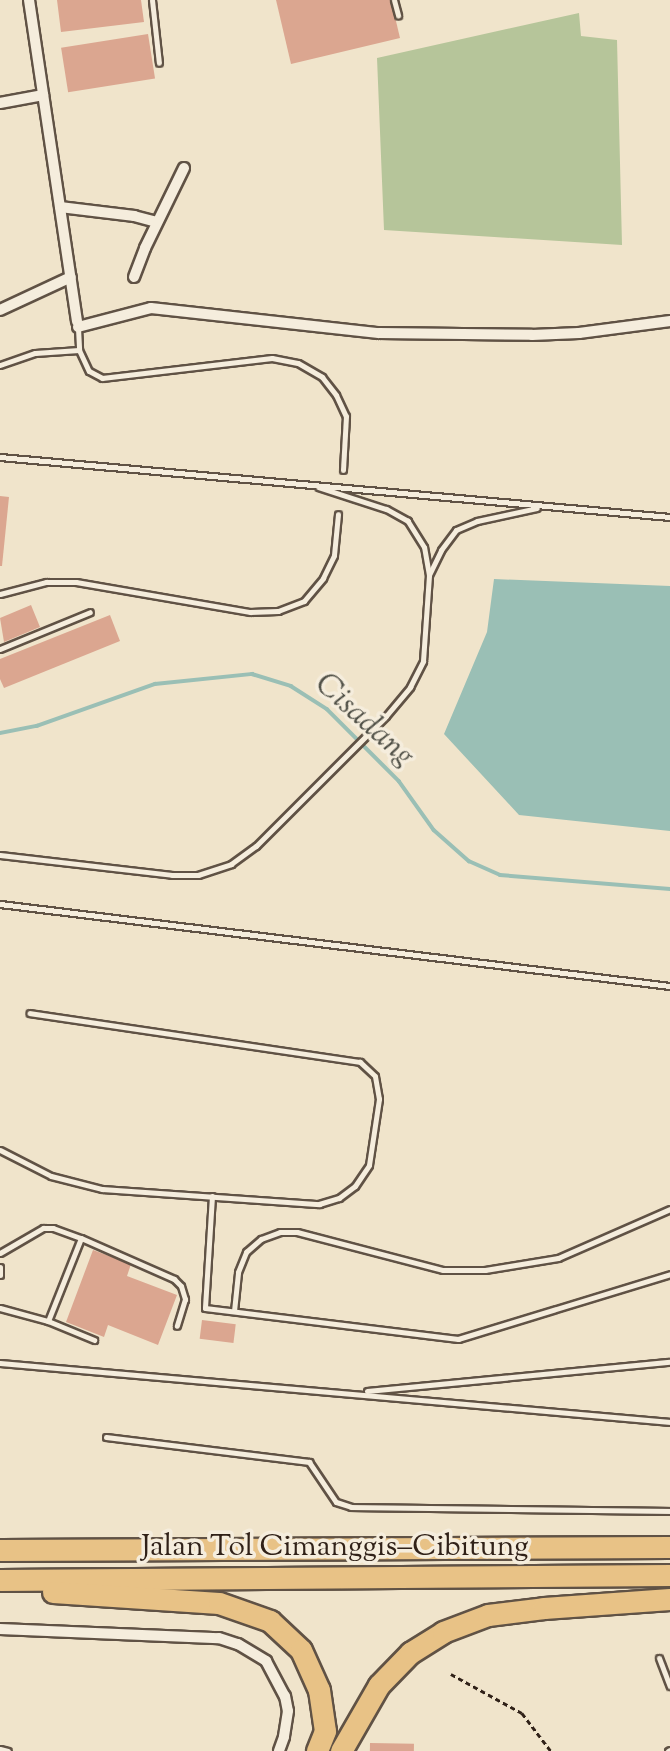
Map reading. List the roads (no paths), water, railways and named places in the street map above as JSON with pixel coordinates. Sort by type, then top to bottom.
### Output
[{"type":"highway","name":"Jalan Tol Cimanggis–Cibitung","points":[[0,1550],[670,1547]]},
{"type":"highway","name":"Jalan Tol Cimanggis–Cibitung","points":[[0,1580],[670,1575]]},
{"type":"highway","points":[[0,1588],[219,1604],[270,1621],[301,1650],[319,1690],[325,1731],[317,1751]]},
{"type":"highway","points":[[341,1751],[379,1685],[410,1653],[443,1632],[488,1615],[670,1599]]},
{"type":"street","points":[[29,0],[77,324],[151,308],[379,333],[532,335],[579,333],[604,327],[670,321]]},
{"type":"street","points":[[0,103],[43,95]]},
{"type":"street","points":[[134,277],[156,222],[184,167]]},
{"type":"street","points":[[60,207],[134,216],[156,222]]},
{"type":"street","points":[[0,310],[71,277]]},
{"type":"street","points":[[0,1629],[219,1639],[238,1644],[266,1661],[285,1696],[288,1711],[285,1737],[278,1751]]},
{"type":"lane","points":[[152,0],[159,63]]},
{"type":"lane","points":[[394,0],[398,15]]},
{"type":"lane","points":[[77,324],[79,351],[89,371],[102,378],[272,358],[298,363],[322,377],[336,395],[346,416],[343,470]]},
{"type":"lane","points":[[0,365],[35,352],[79,351]]},
{"type":"lane","points":[[0,457],[670,517]]},
{"type":"lane","points":[[0,855],[172,875],[198,875],[231,864],[256,846],[386,716],[410,687],[423,661],[429,575],[424,548],[408,521],[386,509],[318,487]]},
{"type":"lane","points":[[429,575],[441,550],[456,530],[477,521],[544,506]]},
{"type":"lane","points":[[0,594],[46,582],[76,582],[250,612],[278,611],[304,601],[323,578],[334,555],[338,514]]},
{"type":"lane","points":[[0,649],[90,612]]},
{"type":"lane","points":[[0,904],[670,986]]},
{"type":"lane","points":[[0,1150],[51,1176],[102,1189],[319,1204],[340,1198],[355,1186],[369,1165],[379,1099],[375,1076],[360,1062],[30,1013]]},
{"type":"lane","points":[[212,1196],[205,1308],[458,1339],[670,1274]]},
{"type":"lane","points":[[234,1311],[238,1272],[246,1252],[261,1239],[280,1232],[297,1231],[443,1270],[485,1270],[558,1258],[670,1209]]},
{"type":"lane","points":[[0,1253],[43,1228],[53,1228],[81,1238],[174,1279],[186,1298],[177,1326]]},
{"type":"lane","points":[[48,1321],[81,1238]]},
{"type":"lane","points":[[0,1267],[0,1275]]},
{"type":"lane","points":[[0,1308],[48,1321],[94,1340]]},
{"type":"lane","points":[[351,1392],[670,1362]]},
{"type":"lane","points":[[0,1363],[670,1422]]},
{"type":"lane","points":[[106,1437],[309,1462],[336,1502],[351,1507],[670,1510]]},
{"type":"lane","points":[[659,1658],[670,1686]]},
{"type":"lane","points":[[0,1749],[8,1751]]},
{"type":"water","points":[[494,579],[670,586],[670,831],[519,815],[444,734],[487,632]]},
{"type":"waterway","name":"Cisadang","points":[[0,733],[37,726],[155,684],[252,674],[291,686],[327,709],[399,781],[434,830],[469,861],[500,875],[670,889]]}]
